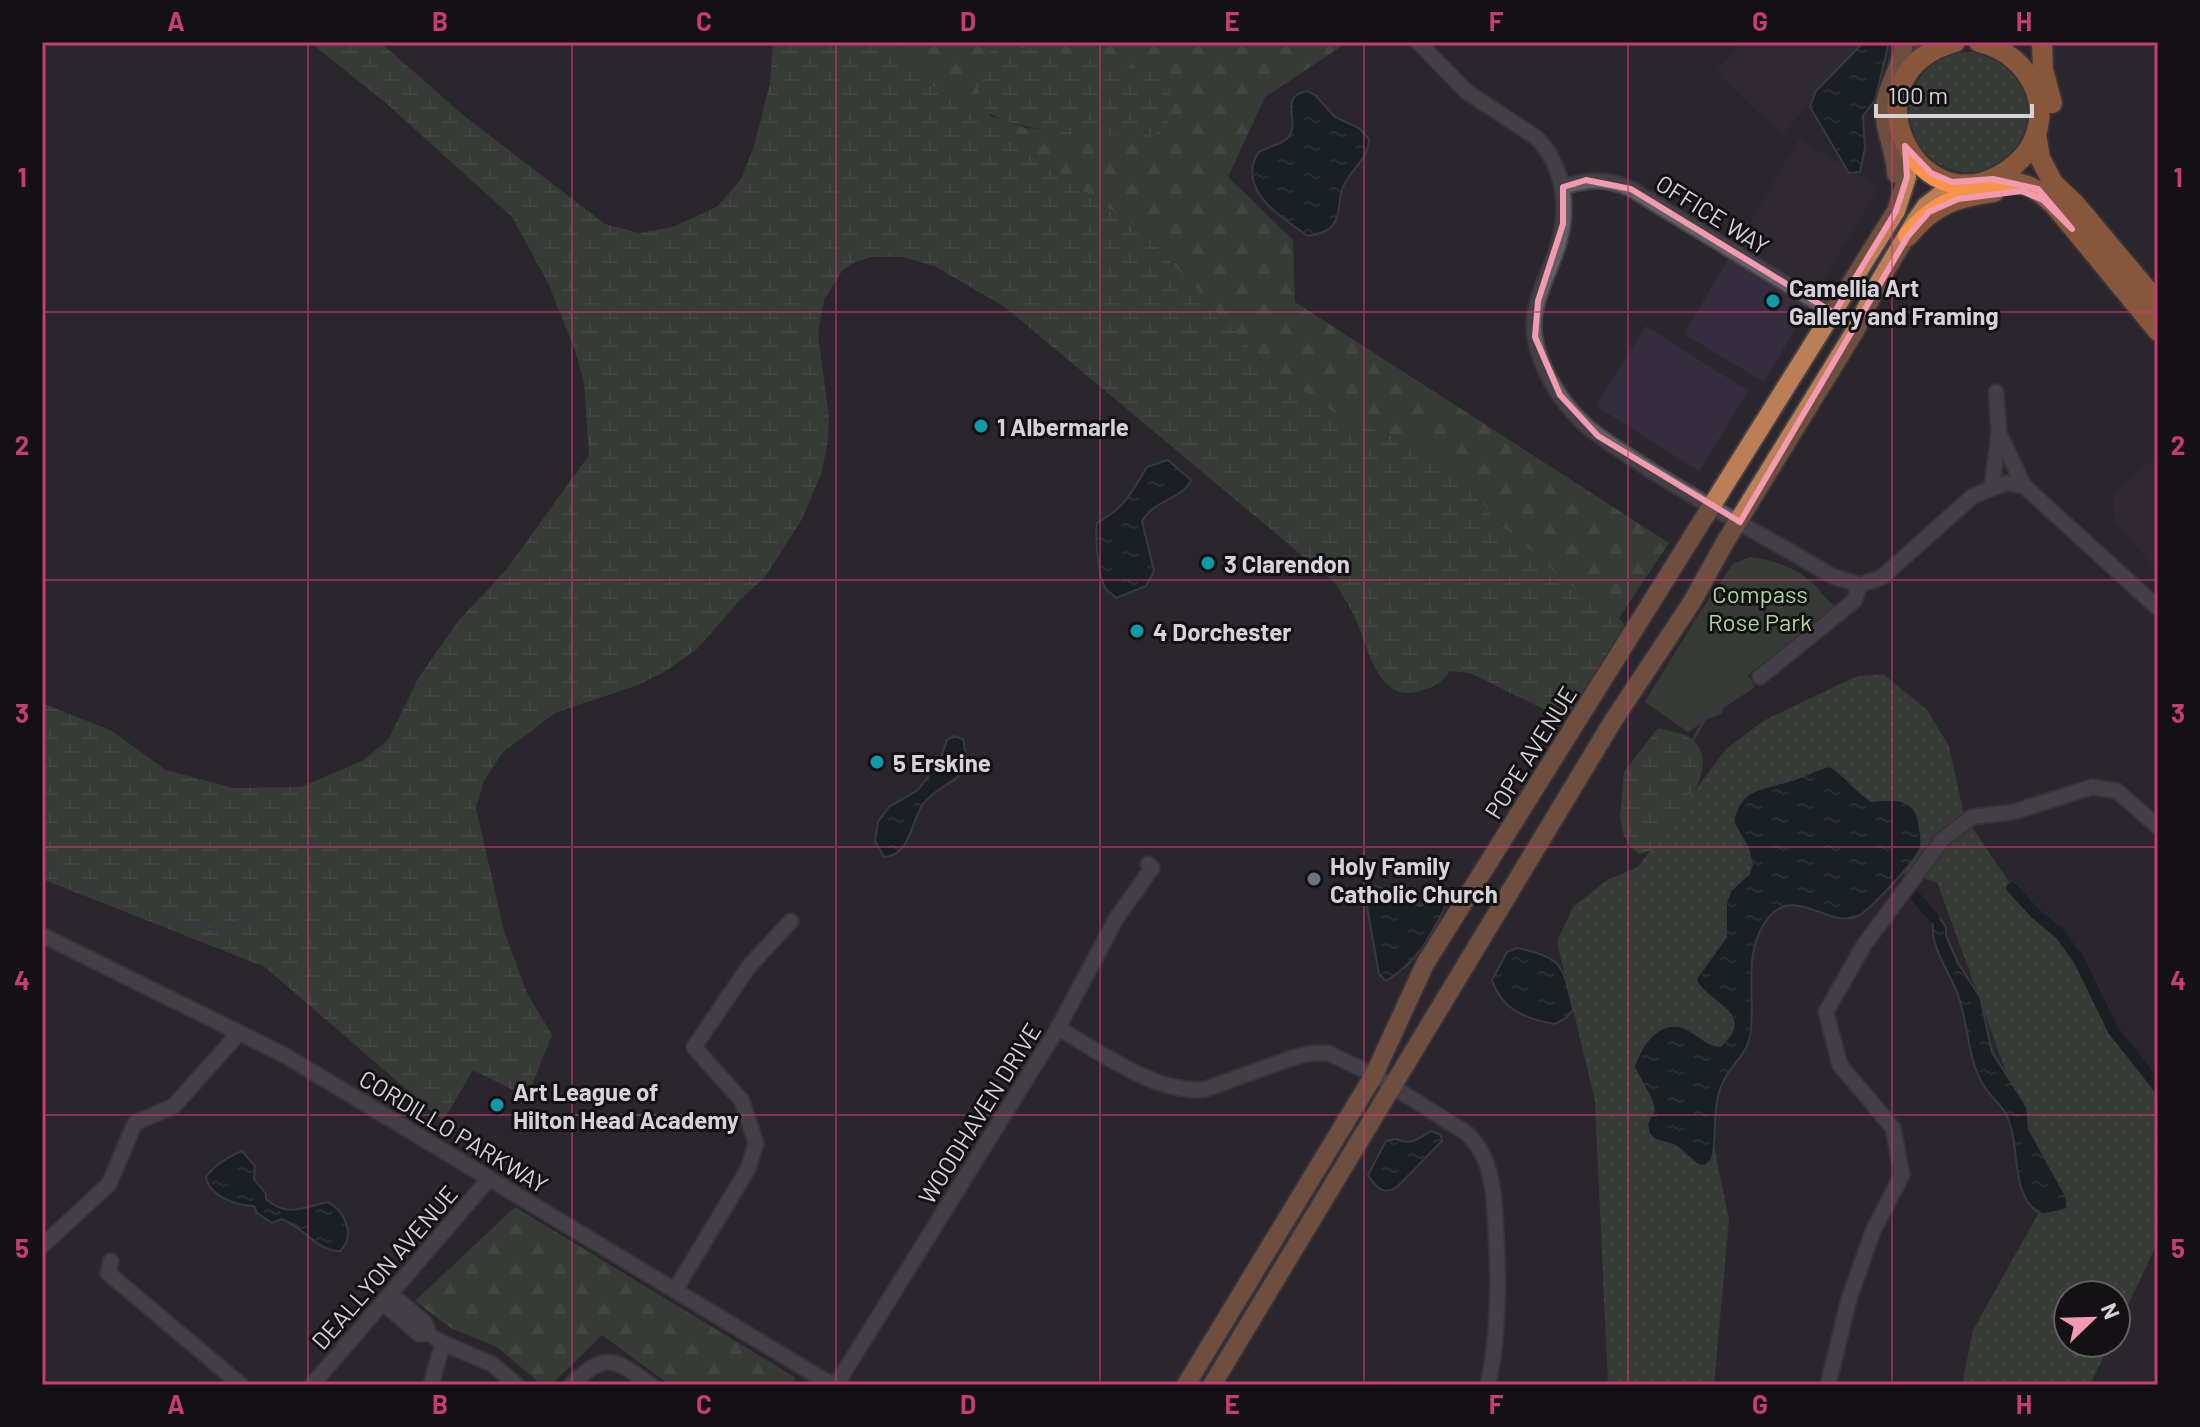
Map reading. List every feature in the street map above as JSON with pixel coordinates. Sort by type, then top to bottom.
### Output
[{"type":"highway","points":[[1955,42],[1939,46],[1915,64],[1899,91],[1897,116],[1905,146],[1912,158],[1931,173],[1952,182],[1993,179],[2038,189],[2158,331]]},
{"type":"highway","points":[[1981,42],[2015,59],[2028,74],[2036,91]]},
{"type":"highway","points":[[1993,179],[2015,166],[2030,149],[2036,134],[2039,109],[2033,42]]},
{"type":"highway","points":[[2042,42],[2043,70],[2052,104],[2048,146],[2056,176],[2075,204],[2158,303]]},
{"type":"highway","points":[[2036,134],[2045,171],[2075,204]]},
{"type":"highway","points":[[1908,236],[1929,212],[1945,203],[2005,190],[2037,195],[2072,229]]},
{"type":"main road","points":[[1882,231],[1893,198],[1896,171],[1885,125],[1885,103],[1902,54],[1903,42]]},
{"type":"main road","name":"POPE AVENUE","points":[[1186,1385],[1374,1075],[1425,964],[1896,211],[1907,177],[1905,146]]},
{"type":"main road","points":[[1212,1385],[1613,721],[1692,602],[1724,544],[1855,331],[1879,282],[1926,206],[1940,195],[1966,183]]},
{"type":"main road","points":[[1520,814],[1548,833]]},
{"type":"street","points":[[1418,42],[1467,92],[1537,138],[1550,155],[1563,187],[1563,224],[1534,322],[1540,356],[1571,410],[1598,436],[1667,481],[1832,576],[1860,585],[1882,577],[1973,496],[2006,483],[2024,486]]},
{"type":"street","points":[[1912,42],[1915,64]]},
{"type":"street","name":"OFFICE WAY","points":[[1563,187],[1599,179],[1631,189],[1834,313]]},
{"type":"street","points":[[1992,486],[1999,432],[1996,392]]},
{"type":"street","points":[[1999,432],[2024,486],[2158,608]]},
{"type":"street","points":[[1760,677],[1854,601],[1860,585]]},
{"type":"street","points":[[1828,1385],[1849,1299],[1863,1258],[1873,1231],[1902,1175],[1893,1128],[1840,1065],[1826,1012],[1864,945],[1942,840],[1972,817],[2013,812],[2092,787],[2117,791],[2158,827]]},
{"type":"street","name":"WOODHAVEN DRIVE","points":[[834,1385],[1058,1028],[1116,919],[1152,868],[1148,864]]},
{"type":"street","points":[[675,1290],[748,1169],[756,1143],[742,1101],[694,1047],[750,965],[791,921]]},
{"type":"street","name":"CORDILLO PARKWAY","points":[[42,935],[286,1056],[834,1385]]},
{"type":"street","points":[[1058,1028],[1138,1072],[1171,1087],[1192,1091],[1313,1053],[1339,1056],[1468,1134],[1477,1143],[1487,1163],[1492,1184],[1498,1274],[1495,1343],[1488,1385]]},
{"type":"street","points":[[42,1246],[109,1184],[135,1123],[174,1106],[238,1034]]},
{"type":"street","name":"DEALLYON AVENUE","points":[[312,1385],[489,1179]]},
{"type":"street","points":[[111,1261],[108,1273],[116,1281],[241,1385]]},
{"type":"street","points":[[387,1299],[419,1334],[429,1334],[492,1364],[517,1385]]},
{"type":"street","points":[[431,1385],[443,1343]]},
{"type":"street","points":[[571,1385],[597,1364],[609,1361],[618,1363],[651,1385]]},
{"type":"highlighted area","points":[[1905,146],[1931,173],[1952,182],[1993,179],[2038,189],[2072,229],[2043,200],[2022,191],[1958,199],[1929,212],[1908,236],[1740,522],[1598,436],[1560,395],[1535,337],[1538,301],[1563,224],[1563,187],[1586,180],[1631,189],[1834,313],[1896,211],[1907,177]]},
{"type":"shaded area","points":[[1743,42],[1864,42],[1782,135],[1716,72]]},
{"type":"shaded area","points":[[1799,139],[1879,187],[1764,382],[1684,334]]},
{"type":"shaded area","points":[[1646,326],[1748,391],[1699,471],[1596,406]]},
{"type":"shaded area","points":[[2158,456],[2158,571],[2114,522],[2113,494]]},
{"type":"green space","points":[[310,42],[380,42],[463,115],[605,224],[639,233],[673,227],[718,206],[741,179],[754,147],[770,83],[773,42],[895,42],[929,83],[1144,233],[1270,369],[1348,422],[1425,445],[1452,465],[1494,518],[1565,582],[1619,618],[1628,628],[1564,719],[1470,673],[1450,671],[1437,684],[1420,691],[1405,693],[1394,689],[1376,669],[1352,612],[1335,583],[1005,307],[934,266],[903,257],[871,257],[855,262],[842,271],[824,300],[818,334],[829,417],[822,472],[802,519],[765,577],[697,649],[666,671],[638,685],[555,713],[503,752],[484,780],[476,808],[504,931],[527,993],[552,1035],[527,1097],[473,1070],[443,1121],[265,967],[42,879],[42,703],[112,731],[166,770],[233,788],[301,787],[362,761],[388,740],[419,677],[459,620],[507,569],[589,455],[584,383],[575,350],[548,283],[512,217],[386,103]]},
{"type":"green space","points":[[895,42],[1348,42],[1265,97],[1228,177],[1293,240],[1295,302],[1669,543],[1619,618],[1565,582],[1494,518],[1452,465],[1425,445],[1348,422],[1270,369],[1144,233],[929,83]],"holes":[[[996,48],[1036,48],[1148,137],[1026,128],[990,116]]]},
{"type":"green space","points":[[996,48],[1036,48],[1160,74],[1172,96],[1168,122],[1148,137],[1084,134],[1008,122],[990,114],[979,97],[978,84],[987,54]]},
{"type":"green space","points":[[1969,52],[1992,57],[2011,70],[2024,89],[2029,112],[2024,135],[2011,154],[1992,167],[1969,172],[1946,167],[1927,154],[1914,135],[1909,112],[1914,89],[1927,70],[1946,57]]},
{"type":"green space","name":"Compass Rose Park","points":[[1750,557],[1793,569],[1836,606],[1748,675],[1755,687],[1688,732],[1645,702],[1733,564]]},
{"type":"green space","points":[[1883,674],[1927,710],[1949,746],[1964,815],[2013,888],[2035,913],[2060,934],[2079,960],[2113,1030],[2158,1087],[2158,1242],[2132,1296],[2132,1279],[2052,1279],[2052,1359],[2102,1359],[2090,1385],[1962,1385],[1973,1330],[2050,1193],[1937,882],[1903,873],[1750,898],[1744,1036],[1700,1078],[1729,1220],[1714,1385],[1608,1385],[1595,1101],[1557,942],[1573,907],[1607,880],[1638,867],[1726,749],[1765,720],[1855,677]]},
{"type":"green space","points":[[1658,728],[1691,738],[1702,754],[1702,768],[1698,783],[1680,813],[1650,851],[1639,854],[1624,836],[1620,816],[1624,772]]},
{"type":"green space","points":[[515,1207],[796,1378],[791,1385],[670,1385],[602,1335],[551,1385],[542,1385],[497,1347],[451,1328],[415,1301]]},
{"type":"water","points":[[1864,42],[1886,42],[1888,46],[1875,100],[1863,116],[1865,148],[1860,172],[1849,173],[1810,107],[1816,91]]},
{"type":"water","points":[[1307,91],[1315,95],[1335,117],[1359,128],[1369,139],[1366,153],[1342,189],[1335,222],[1324,232],[1308,236],[1265,201],[1253,179],[1253,166],[1258,153],[1289,137],[1293,127],[1291,103]]},
{"type":"water","points":[[1168,460],[1191,480],[1182,492],[1154,508],[1142,521],[1154,571],[1146,586],[1116,598],[1106,589],[1101,576],[1097,523],[1121,505],[1147,467]]},
{"type":"water","points":[[954,736],[963,739],[968,766],[929,797],[905,844],[893,855],[884,857],[875,841],[878,822],[889,807],[918,790],[940,760],[947,740]]},
{"type":"water","points":[[1830,766],[1871,801],[1897,800],[1910,805],[1918,818],[1921,846],[1894,882],[1861,914],[1838,918],[1791,905],[1780,908],[1769,917],[1755,943],[1752,957],[1750,1039],[1718,1095],[1712,1159],[1705,1166],[1698,1165],[1676,1146],[1656,1140],[1649,1134],[1647,1124],[1654,1110],[1652,1101],[1634,1067],[1646,1043],[1659,1030],[1667,1027],[1685,1028],[1710,1044],[1720,1046],[1731,1035],[1734,1025],[1732,1017],[1701,988],[1696,979],[1726,937],[1726,902],[1731,890],[1749,874],[1752,864],[1748,848],[1733,822],[1736,811],[1752,792]]},
{"type":"water","points":[[1373,885],[1387,890],[1401,886],[1414,904],[1421,906],[1430,895],[1452,894],[1418,953],[1386,981],[1379,974],[1364,890]]},
{"type":"water","points":[[1939,917],[1946,927],[1946,936],[1958,963],[1980,997],[1992,1052],[2027,1107],[2029,1129],[2067,1198],[2067,1209],[2042,1215],[2026,1199],[2019,1178],[2010,1123],[1978,1076],[1959,998],[1937,949],[1933,929],[1934,918]]},
{"type":"water","points":[[1517,948],[1544,956],[1559,966],[1567,983],[1573,1010],[1566,1018],[1555,1024],[1534,1019],[1516,1011],[1502,999],[1492,980],[1507,952]]},
{"type":"water","points":[[1431,1131],[1441,1135],[1442,1141],[1397,1187],[1388,1191],[1377,1186],[1368,1175],[1386,1141],[1396,1139],[1410,1142]]},
{"type":"water","points":[[242,1151],[255,1166],[254,1179],[266,1194],[266,1199],[274,1205],[296,1210],[328,1202],[339,1211],[348,1231],[345,1245],[340,1251],[325,1248],[282,1219],[272,1223],[257,1213],[254,1206],[232,1202],[212,1190],[206,1177],[222,1161]]},
{"type":"waterway","points":[[1693,740],[1705,719],[1721,712],[1722,699],[1732,683],[1724,674]]},
{"type":"waterway","points":[[42,865],[143,917],[214,930],[251,917],[264,908]]},
{"type":"waterway","points":[[2012,888],[2060,934],[2079,960],[2113,1030],[2158,1087]]},
{"type":"waterway","points":[[1916,897],[1934,918]]},
{"type":"place","name":"Camellia Art Gallery and Framing","points":[[1773,301]]},
{"type":"place","name":"1 Albermarle","points":[[981,426]]},
{"type":"place","name":"3 Clarendon","points":[[1208,563]]},
{"type":"place","name":"4 Dorchester","points":[[1137,631]]},
{"type":"place","name":"5 Erskine","points":[[877,762]]},
{"type":"place","name":"Holy Family Catholic Church","points":[[1314,879]]},
{"type":"place","name":"Art League of Hilton Head Academy","points":[[497,1105]]}]
